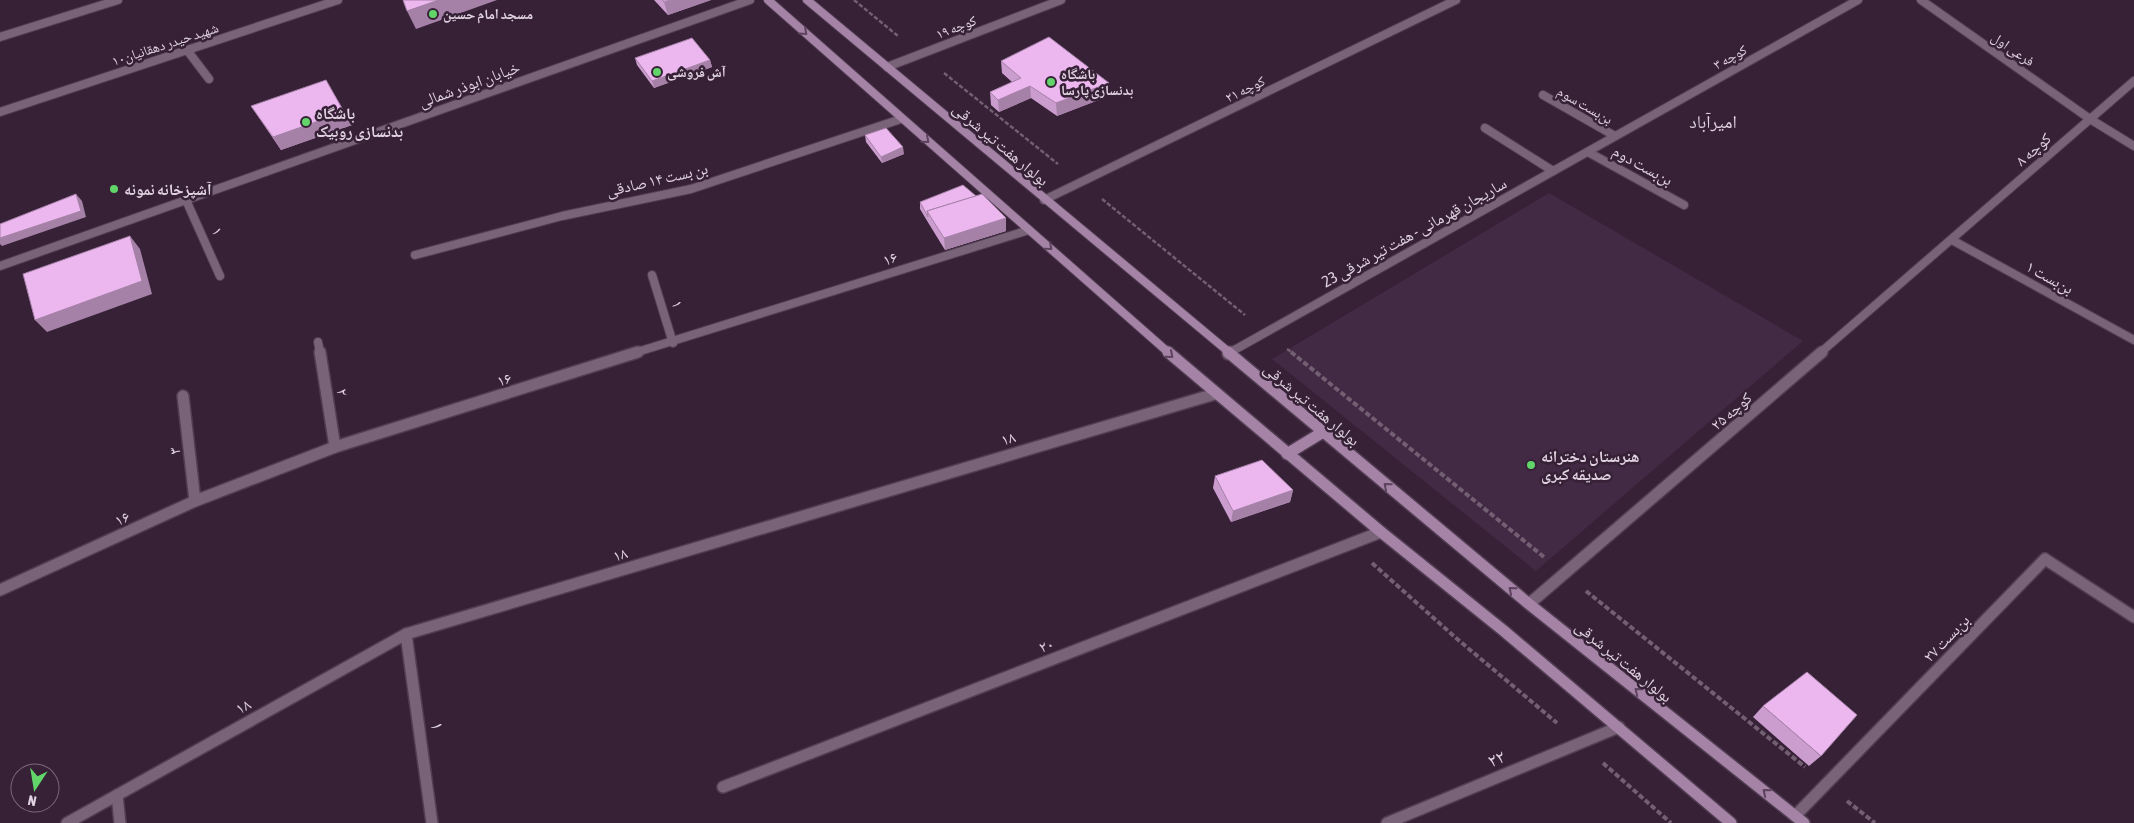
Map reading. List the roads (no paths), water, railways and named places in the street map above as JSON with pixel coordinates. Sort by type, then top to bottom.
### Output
[{"type":"main road","points":[[768,0],[1215,394],[1504,631],[1731,823]]},
{"type":"main road","name":"بولوار هفت تیر شرقی","points":[[807,0],[1228,354],[1530,604],[1799,819]]},
{"type":"main road","points":[[1287,454],[1323,432]]},
{"type":"street","points":[[0,36],[105,2],[118,0]]},
{"type":"street","name":"شهید حیدر دهقانیان۱۰","points":[[0,112],[338,0]]},
{"type":"street","name":"خیابان ابوذر شمالی","points":[[0,266],[750,0]]},
{"type":"street","name":"کوچه ۱۹","points":[[887,67],[1061,0]]},
{"type":"street","name":"کوچه ۲۱","points":[[1044,200],[1456,0]]},
{"type":"street","name":"کوچه ۳","points":[[1615,136],[1858,0]]},
{"type":"street","name":"فرعی اول","points":[[1921,0],[2090,119],[2134,146]]},
{"type":"street","points":[[187,50],[209,79]]},
{"type":"street","name":"کوچه ۸","points":[[1952,240],[2134,81]]},
{"type":"street","name":"بن‌بست سوم","points":[[1543,94],[1615,136]]},
{"type":"street","name":"بن بست ۱۴ صادقی","points":[[415,255],[562,216],[691,189],[902,119]]},
{"type":"street","points":[[1485,128],[1553,171]]},
{"type":"street","name":"ساریجان قهرمانی - هفت تیر شرقی 23","points":[[1228,354],[1615,136]]},
{"type":"street","name":"بن‌بست دوم","points":[[1588,152],[1684,205]]},
{"type":"street","name":"۱","points":[[186,200],[220,276]]},
{"type":"street","name":"۱۶","points":[[0,590],[196,501],[335,447],[1029,230]]},
{"type":"street","name":"بن‌بست ۱","points":[[1952,240],[2134,340]]},
{"type":"street","name":"کوچه ۲۵","points":[[1530,604],[1952,240]]},
{"type":"street","name":"۱","points":[[652,275],[672,342]]},
{"type":"street","name":"۲","points":[[318,342],[335,447]]},
{"type":"street","name":"۱۸","points":[[67,823],[406,634],[1215,394]]},
{"type":"street","name":"۳","points":[[183,396],[196,501]]},
{"type":"street","name":"۲۰","points":[[723,787],[1381,532]]},
{"type":"street","name":"بن‌بست ۲۷","points":[[1799,819],[1826,784],[2045,559],[2134,617]]},
{"type":"street","name":"۱","points":[[406,634],[432,823]]},
{"type":"street","name":"۲۲","points":[[1387,823],[1619,727]]},
{"type":"street","points":[[117,795],[120,823]]},
{"type":"place","name":"مسجد امام حسین","points":[[433,14]]},
{"type":"place","name":"آش فروشی","points":[[657,72]]},
{"type":"place","name":"باشگاه بدنسازی پارسا","points":[[1051,82]]},
{"type":"place","name":"باشگاه بدنسازی روبیک","points":[[306,122]]},
{"type":"place","name":"آشپزخانه نمونه","points":[[114,189]]},
{"type":"place","name":"هنرستان دخترانه صدیقه کبری","points":[[1531,465]]},
{"type":"district","name":"امیرآباد","points":[[1713,122]]}]
